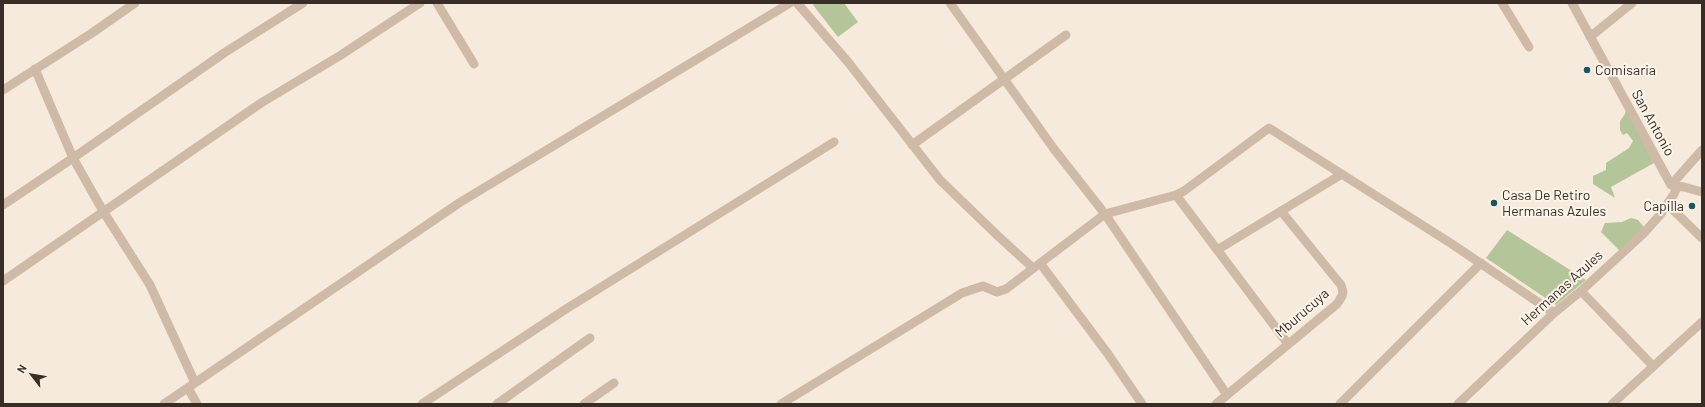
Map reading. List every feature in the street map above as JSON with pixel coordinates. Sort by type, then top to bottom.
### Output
[{"type":"street","points":[[3,90],[92,33],[135,3]]},
{"type":"street","points":[[3,204],[73,158],[224,53],[303,3]]},
{"type":"street","points":[[3,281],[261,103],[341,55],[420,3]]},
{"type":"street","points":[[437,3],[474,64]]},
{"type":"street","points":[[164,404],[459,203],[790,3]]},
{"type":"street","points":[[797,3],[848,62],[940,180],[998,236],[1036,265],[1108,354],[1142,404]]},
{"type":"street","points":[[950,3],[1054,149],[1105,214],[1226,395]]},
{"type":"street","points":[[1502,3],[1529,47]]},
{"type":"street","name":"San Antonio","points":[[1572,3],[1674,186]]},
{"type":"street","points":[[1590,37],[1632,3]]},
{"type":"street","points":[[912,145],[1066,35]]},
{"type":"street","points":[[35,69],[73,158],[103,211],[150,285],[192,386],[197,404]]},
{"type":"street","points":[[781,404],[791,402],[962,294],[983,286],[999,291],[1006,289],[1105,214],[1176,195],[1184,191],[1269,128],[1481,263],[1554,313]]},
{"type":"street","points":[[422,404],[566,309],[834,142]]},
{"type":"street","name":"Hermanas Azules","points":[[1458,404],[1554,313],[1581,291],[1642,234],[1660,215],[1674,194],[1674,186],[1702,150]]},
{"type":"street","points":[[1217,250],[1342,174]]},
{"type":"street","points":[[1674,186],[1702,192]]},
{"type":"street","points":[[1176,195],[1288,344]]},
{"type":"street","points":[[1667,204],[1702,238]]},
{"type":"street","name":"Mburucuya","points":[[1216,404],[1337,304],[1343,292],[1341,285],[1281,211]]},
{"type":"street","points":[[1340,404],[1481,263]]},
{"type":"street","points":[[1581,291],[1653,366]]},
{"type":"street","points":[[1612,404],[1702,322]]},
{"type":"street","points":[[497,404],[590,338]]},
{"type":"street","points":[[584,404],[614,383]]},
{"type":"green space","points":[[815,3],[844,3],[858,22],[838,37],[813,5]]},
{"type":"green space","points":[[1626,109],[1654,163],[1611,187],[1615,198],[1593,184],[1593,176],[1606,170],[1606,163],[1629,148],[1633,141],[1627,133],[1623,135],[1620,130],[1620,121],[1625,114]]},
{"type":"green space","points":[[1631,218],[1638,220],[1644,227],[1620,251],[1601,232],[1605,223],[1622,222]]},
{"type":"green space","points":[[1507,230],[1586,280],[1556,305],[1486,258]]},
{"type":"place","name":"Comisaria","points":[[1587,70]]},
{"type":"place","name":"Casa De Retiro Hermanas Azules","points":[[1494,203]]},
{"type":"place","name":"Capilla","points":[[1692,206]]}]
